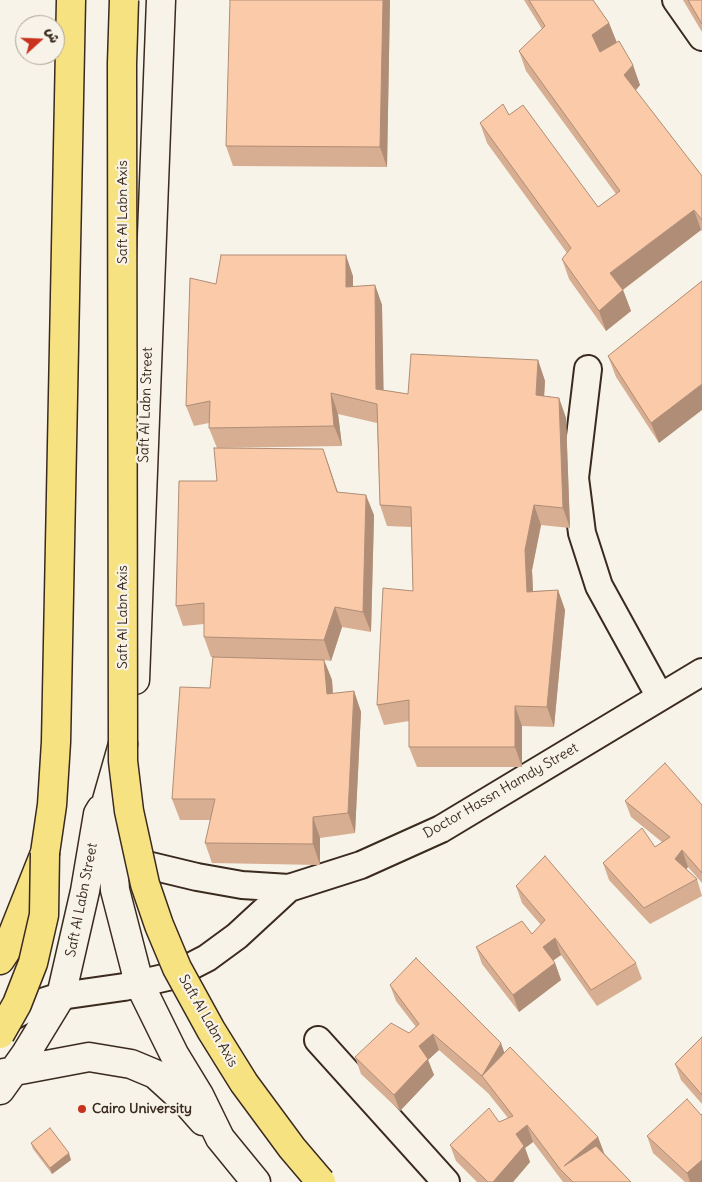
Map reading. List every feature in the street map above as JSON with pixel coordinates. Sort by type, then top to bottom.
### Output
[{"type":"main road","points":[[0,1034],[17,1004],[33,963],[44,915],[46,853],[52,805],[56,742],[72,0]]},
{"type":"main road","name":"Saft Al Labn Axis","points":[[124,0],[122,64],[123,761],[129,811],[145,884],[158,925],[177,968],[211,1030],[244,1083],[292,1148],[321,1182]]},
{"type":"main road","points":[[0,960],[6,951],[46,853]]},
{"type":"street","name":"Saft Al Labn Street","points":[[4,1078],[61,996],[85,891],[98,814],[101,808],[105,807],[132,711],[162,0]]},
{"type":"street","points":[[676,0],[702,37]]},
{"type":"street","points":[[588,370],[575,478],[582,534],[599,586],[660,697]]},
{"type":"street","name":"Doctor Hassn Hamdy Street","points":[[112,856],[197,877],[242,885],[289,888],[361,865],[441,829],[702,672]]},
{"type":"street","name":"Saft Al Labn Street","points":[[105,807],[109,810],[110,814],[115,890],[139,983],[174,1054],[200,1095],[220,1138]]},
{"type":"street","name":"Doctor Hassn Hamdy Street","points":[[0,1023],[36,1004],[61,996],[172,976],[207,958],[237,936],[289,888]]},
{"type":"street","points":[[318,1040],[446,1182]]},
{"type":"street","points":[[4,1078],[88,1057],[131,1064],[155,1074],[188,1104],[220,1138],[256,1182]]},
{"type":"building","points":[[230,0],[383,0],[380,147],[226,146]]},
{"type":"building","points":[[529,0],[593,0],[609,23],[592,35],[600,52],[619,41],[633,65],[624,75],[702,176],[702,220],[694,210],[610,273],[623,290],[599,311],[562,259],[571,248],[480,123],[503,104],[509,115],[523,105],[598,207],[620,191],[519,51],[545,26]]},
{"type":"building","points":[[688,0],[702,0],[702,24]]},
{"type":"building","points":[[221,255],[346,255],[346,287],[375,285],[376,389],[408,394],[411,354],[538,360],[536,395],[559,398],[563,508],[534,505],[525,550],[527,592],[558,590],[547,707],[515,706],[515,747],[409,747],[409,700],[377,705],[383,588],[413,591],[411,507],[380,505],[377,404],[331,393],[334,426],[209,428],[210,401],[186,406],[190,278],[216,284]]},
{"type":"building","points":[[702,281],[702,384],[651,423],[608,356]]},
{"type":"building","points":[[214,448],[323,449],[337,492],[366,495],[363,612],[335,607],[324,640],[204,637],[204,603],[176,606],[179,481],[217,481]]},
{"type":"building","points":[[213,657],[324,660],[327,694],[354,691],[348,813],[313,817],[313,844],[205,843],[215,799],[172,799],[180,687],[210,688]]},
{"type":"building","points":[[665,763],[702,805],[702,873],[682,850],[675,859],[697,879],[644,908],[603,863],[642,828],[655,847],[670,837],[625,801]]},
{"type":"building","points":[[545,856],[636,963],[591,990],[555,938],[543,947],[555,963],[513,995],[476,947],[522,921],[532,934],[545,920],[516,886]]},
{"type":"building","points":[[416,958],[501,1043],[482,1076],[433,1034],[419,1046],[428,1059],[394,1095],[355,1057],[391,1023],[409,1033],[419,1024],[390,985]]},
{"type":"building","points":[[702,1037],[702,1095],[675,1064]]},
{"type":"building","points":[[510,1047],[598,1137],[564,1166],[596,1146],[631,1182],[573,1182],[560,1169],[527,1125],[516,1134],[524,1146],[493,1182],[488,1182],[450,1145],[489,1108],[499,1122],[513,1116],[482,1076]]},
{"type":"building","points":[[687,1099],[702,1114],[702,1160],[687,1173],[647,1136]]},
{"type":"building","points":[[50,1128],[69,1153],[50,1168],[31,1143]]},
{"type":"place","name":"Cairo University","points":[[82,1109]]}]
